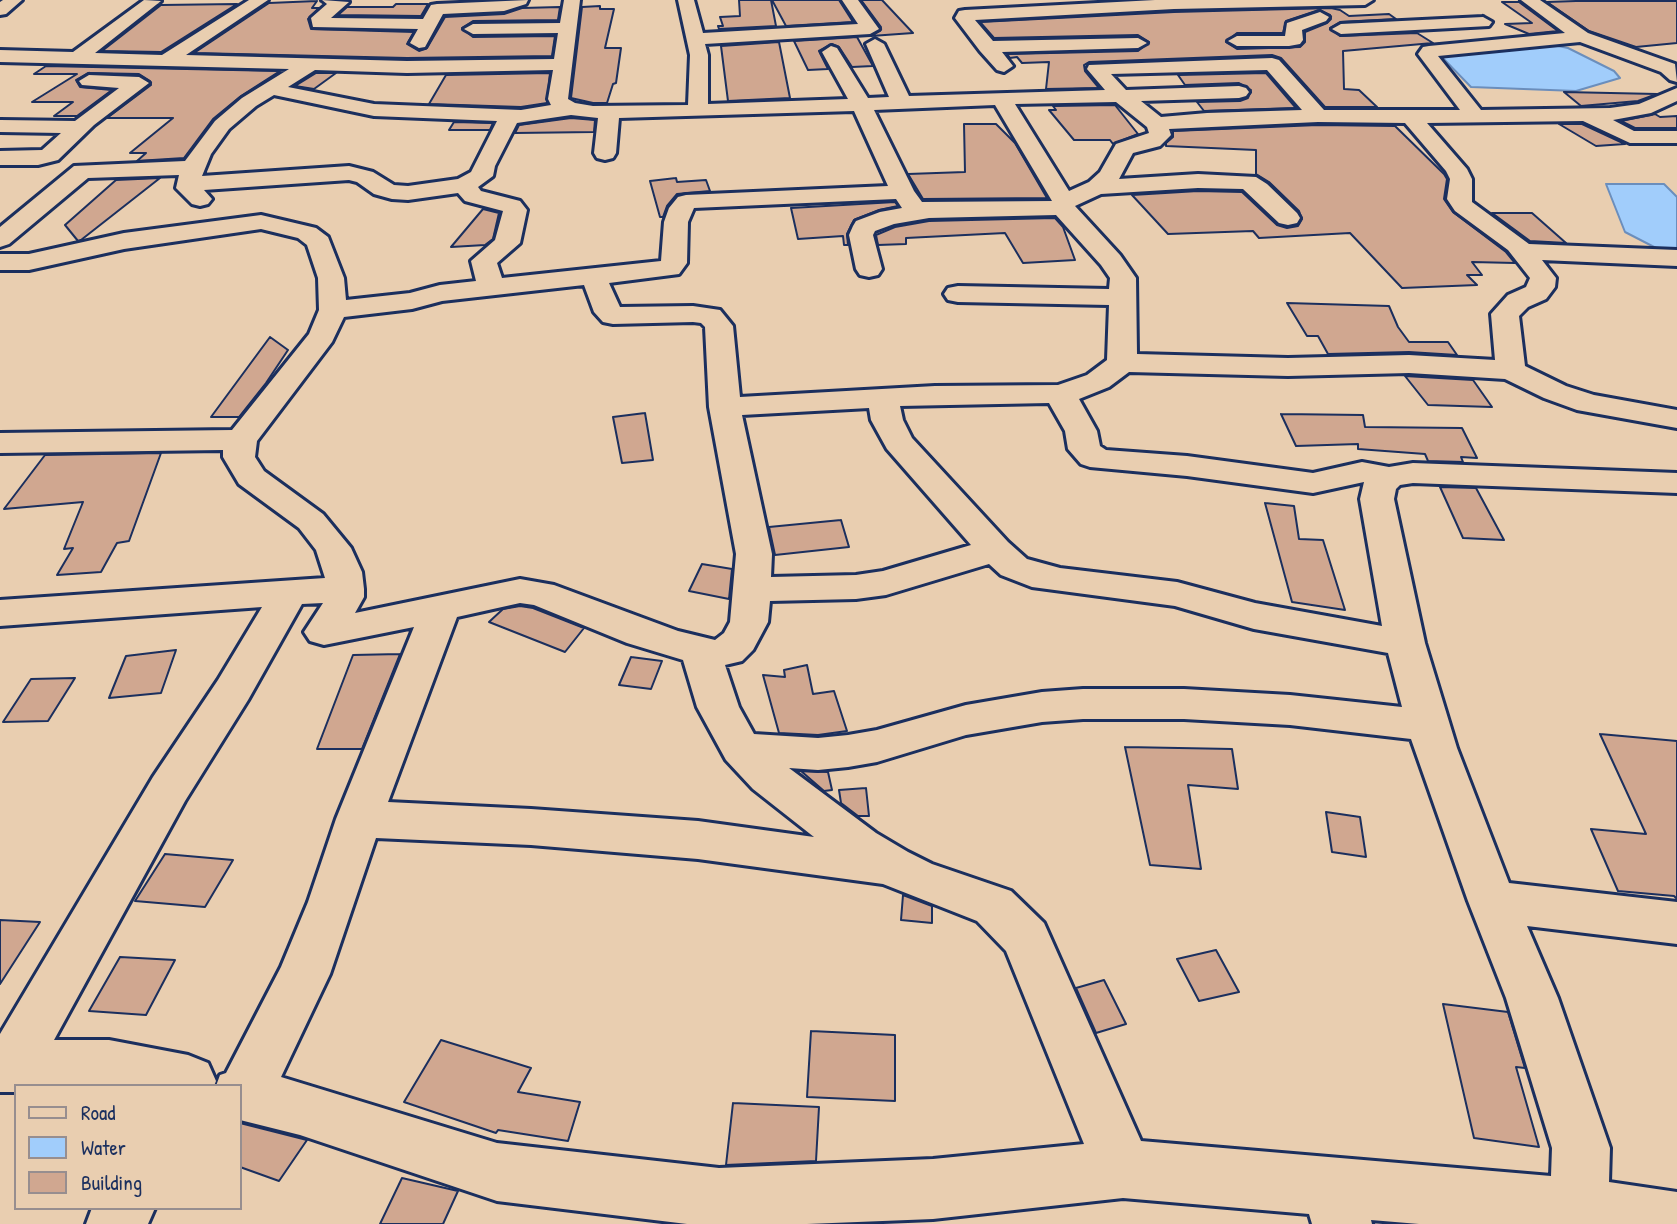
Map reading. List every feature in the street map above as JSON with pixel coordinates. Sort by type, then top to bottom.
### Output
[{"type":"street","points":[[0,10],[14,0]]},
{"type":"street","points":[[169,58],[260,0]]},
{"type":"street","points":[[330,0],[341,2],[295,41],[331,50],[331,54],[249,102],[222,125],[200,153],[188,188],[198,198],[261,222],[307,233],[319,242],[331,278],[333,310],[315,346],[241,440],[239,457],[251,477],[311,521],[333,548],[343,572],[345,597],[324,632],[441,609],[496,594],[520,592],[541,594],[641,634],[701,652],[716,654],[728,651],[740,641],[749,622],[754,554],[725,407],[719,326],[710,316],[693,314],[613,316],[608,312],[593,276]]},
{"type":"street","points":[[696,39],[870,29],[850,0]]},
{"type":"street","points":[[1031,96],[986,47],[964,18],[969,7],[1365,0]]},
{"type":"street","points":[[1529,0],[1582,37],[1668,68],[1677,76]]},
{"type":"street","points":[[77,58],[153,1]]},
{"type":"street","points":[[1301,1],[1320,17],[1374,46]]},
{"type":"street","points":[[1199,3],[1253,40],[1318,116]]},
{"type":"street","points":[[407,67],[434,10],[441,7],[522,4]]},
{"type":"street","points":[[568,4],[569,28],[558,99],[561,105],[571,109]]},
{"type":"street","points":[[1418,14],[1451,11],[1459,4]]},
{"type":"street","points":[[694,11],[699,55],[698,111]]},
{"type":"street","points":[[1213,41],[1294,40],[1293,27],[1320,17]]},
{"type":"street","points":[[1341,29],[1504,21]]},
{"type":"street","points":[[1531,21],[1557,21]]},
{"type":"street","points":[[319,23],[491,29],[569,28]]},
{"type":"street","points":[[479,66],[491,29]]},
{"type":"street","points":[[1406,50],[1429,51],[1582,37]]},
{"type":"street","points":[[986,47],[1160,43]]},
{"type":"street","points":[[875,44],[902,103]]},
{"type":"street","points":[[1429,51],[1427,54],[1475,116]]},
{"type":"street","points":[[831,52],[862,105],[903,192],[915,207],[929,211]]},
{"type":"street","points":[[0,56],[169,58],[407,67],[563,64]]},
{"type":"street","points":[[869,269],[861,235],[866,226],[888,217],[929,211],[1063,205],[1097,187],[1109,176],[1124,149],[1152,141],[1160,135],[1157,124],[1121,96],[1096,69],[1272,64]]},
{"type":"street","points":[[6,162],[50,155],[80,127],[139,83],[74,80]]},
{"type":"street","points":[[800,87],[810,107]]},
{"type":"street","points":[[271,89],[374,110],[520,116],[571,109],[609,112],[698,111],[1031,96],[1297,91]]},
{"type":"street","points":[[1157,124],[1220,118],[1588,115],[1644,109],[1677,94]]},
{"type":"street","points":[[1002,99],[1063,205],[1111,260],[1123,278],[1122,363]]},
{"type":"street","points":[[605,153],[609,112]]},
{"type":"street","points":[[1588,115],[1630,136],[1677,137]]},
{"type":"street","points":[[0,239],[82,171],[191,176],[349,173],[365,177],[382,189],[408,193],[464,185],[482,176],[484,166],[506,123],[520,116]]},
{"type":"street","points":[[1411,117],[1456,169],[1461,179],[1459,199],[1463,206],[1521,251],[1543,278],[1542,287],[1536,293],[1518,301],[1505,314],[1511,370]]},
{"type":"street","points":[[0,126],[80,127]]},
{"type":"street","points":[[1097,187],[1198,181],[1248,182],[1289,218]]},
{"type":"street","points":[[464,185],[473,196],[512,206],[515,210],[507,243],[484,261],[492,287]]},
{"type":"street","points":[[333,310],[412,301],[440,293],[670,268],[674,263],[677,244],[676,222],[686,202],[903,192]]},
{"type":"street","points":[[0,262],[29,262],[124,241],[261,222]]},
{"type":"street","points":[[1521,251],[1677,258]]},
{"type":"street","points":[[958,294],[1123,297]]},
{"type":"street","points":[[725,407],[935,395],[1058,394],[1098,382],[1122,363],[1288,367],[1409,364],[1511,370],[1588,403],[1677,419]]},
{"type":"street","points":[[1058,394],[1082,431],[1084,449],[1101,460],[1187,466],[1313,483],[1362,472],[1389,477],[1413,473],[1450,473],[1677,483]]},
{"type":"street","points":[[883,399],[887,420],[898,442],[995,550],[1014,567],[1032,575],[1177,594],[1254,616],[1405,643]]},
{"type":"street","points":[[5,439],[241,440]]},
{"type":"street","points":[[1389,477],[1379,485],[1377,499],[1405,643],[1428,725],[1492,901],[1532,998],[1581,1148],[1579,1209]]},
{"type":"street","points":[[753,589],[856,587],[886,583],[995,550]]},
{"type":"street","points":[[0,613],[345,589]]},
{"type":"street","points":[[5,1066],[169,789],[233,690],[290,592]]},
{"type":"street","points":[[216,1084],[303,974],[332,902],[359,819],[441,609]]},
{"type":"street","points":[[701,652],[718,707],[741,749],[780,785],[891,866],[915,878],[994,906],[1026,938],[1123,1170]]},
{"type":"street","points":[[741,749],[818,754],[848,751],[877,746],[966,720],[1042,707],[1083,704],[1184,704],[1290,710],[1428,725]]},
{"type":"street","points":[[359,819],[531,827],[698,840],[891,866]]},
{"type":"street","points":[[1492,901],[1677,923]]},
{"type":"street","points":[[5,1066],[109,1066],[194,1084]]},
{"type":"street","points":[[242,1095],[300,1108],[497,1172],[833,1209],[933,1188],[1123,1170],[1336,1206],[1579,1209],[1677,1222]]},
{"type":"water","points":[[1543,43],[1568,48],[1614,71],[1620,78],[1576,91],[1471,87],[1435,50]]},
{"type":"water","points":[[1606,184],[1664,184],[1677,197],[1677,249],[1658,249],[1625,232]]},
{"type":"building","points":[[739,0],[771,0],[776,26],[719,29],[718,26],[723,26],[720,17],[740,16]]},
{"type":"building","points":[[772,0],[839,0],[853,22],[786,26]]},
{"type":"building","points":[[861,0],[882,0],[913,33],[871,36],[880,31],[881,27]]},
{"type":"building","points":[[317,1],[312,8],[319,8],[308,19],[311,29],[414,32],[407,44],[419,51],[427,48],[445,17],[504,14],[522,8],[560,7],[558,20],[473,21],[462,28],[473,37],[555,36],[552,56],[407,58],[194,53],[269,3]]},
{"type":"building","points":[[1677,1],[1677,43],[1636,47],[1589,31],[1547,2]]},
{"type":"building","points":[[1502,2],[1519,2],[1558,31],[1529,34],[1505,24],[1532,23]]},
{"type":"building","points":[[237,4],[161,52],[102,51],[161,5]]},
{"type":"building","points":[[396,4],[428,4],[421,16],[338,15],[347,7],[393,7]]},
{"type":"building","points":[[600,6],[600,9],[614,9],[605,48],[621,48],[616,83],[613,84],[607,103],[593,103],[571,98],[582,7]]},
{"type":"building","points":[[1331,8],[1349,16],[1389,14],[1396,19],[1340,22],[1330,28],[1340,36],[1417,33],[1433,43],[1343,51],[1344,89],[1359,90],[1377,107],[1325,107],[1281,58],[1272,55],[1089,62],[1084,65],[1085,71],[1099,88],[1046,89],[1049,62],[1022,63],[1017,57],[1010,58],[1007,54],[1138,51],[1149,42],[1138,35],[994,38],[980,22],[1174,12]],"holes":[[[1319,10],[1330,15],[1331,19],[1327,23],[1305,32],[1305,42],[1300,47],[1237,49],[1226,42],[1237,33],[1283,33],[1286,21]]]},
{"type":"building","points":[[857,37],[873,66],[852,67],[839,47],[832,44],[819,51],[828,69],[808,70],[794,41]]},
{"type":"building","points":[[779,42],[790,98],[728,101],[721,46]]},
{"type":"building","points":[[46,66],[280,71],[241,96],[213,119],[184,158],[137,161],[146,153],[130,153],[173,118],[107,118],[151,85],[150,81],[139,74],[88,73],[76,80],[80,87],[112,90],[77,116],[54,116],[73,102],[32,102],[77,74],[34,74]]},
{"type":"building","points":[[316,73],[336,73],[314,89],[295,86]]},
{"type":"building","points":[[550,73],[547,103],[521,107],[429,104],[446,75]]},
{"type":"building","points":[[1266,73],[1296,108],[1204,111],[1197,102],[1240,101],[1248,98],[1251,90],[1239,83],[1185,85],[1178,75]]},
{"type":"building","points":[[1564,92],[1657,94],[1638,101],[1581,106]]},
{"type":"building","points":[[1115,105],[1138,134],[1113,144],[1110,140],[1074,140],[1049,110],[1056,110],[1053,106]]},
{"type":"building","points":[[1655,114],[1660,117],[1677,116],[1677,128],[1635,128],[1621,121]]},
{"type":"building","points":[[571,118],[595,120],[594,132],[515,133],[519,125]]},
{"type":"building","points":[[454,122],[493,123],[490,130],[449,130]]},
{"type":"building","points":[[964,124],[996,124],[1015,143],[1047,198],[923,199],[908,174],[965,172]]},
{"type":"building","points":[[1559,124],[1582,124],[1625,144],[1596,146]]},
{"type":"building","points":[[1318,125],[1395,126],[1444,174],[1447,179],[1444,199],[1453,212],[1506,252],[1515,263],[1472,262],[1482,275],[1467,275],[1477,285],[1402,288],[1350,233],[1259,238],[1253,231],[1168,234],[1132,195],[1198,191],[1242,192],[1277,225],[1287,228],[1298,226],[1302,219],[1299,211],[1269,182],[1256,174],[1256,150],[1166,146],[1166,143],[1173,137],[1173,131]]},
{"type":"building","points":[[160,178],[81,240],[78,241],[65,225],[116,180]]},
{"type":"building","points":[[676,178],[677,182],[706,180],[710,191],[677,194],[667,206],[663,217],[660,217],[650,181]]},
{"type":"building","points":[[895,202],[898,206],[854,220],[847,234],[848,245],[844,245],[843,236],[798,239],[791,208]]},
{"type":"building","points":[[483,209],[499,213],[493,239],[485,245],[451,247]]},
{"type":"building","points":[[1492,213],[1532,213],[1566,243],[1530,241]]},
{"type":"building","points":[[1055,218],[1063,227],[1075,260],[1023,263],[1005,233],[906,238],[906,244],[878,245],[876,235],[895,227],[929,221]]},
{"type":"building","points":[[1287,303],[1389,306],[1398,327],[1409,342],[1448,342],[1457,355],[1409,352],[1328,354],[1318,336],[1307,336]]},
{"type":"building","points":[[270,337],[288,350],[266,383],[239,417],[211,417]]},
{"type":"building","points":[[1405,376],[1473,380],[1492,407],[1428,405]]},
{"type":"building","points":[[645,413],[653,460],[622,463],[613,417]]},
{"type":"building","points":[[1281,414],[1363,415],[1365,427],[1462,428],[1477,458],[1461,457],[1463,462],[1428,461],[1425,454],[1358,449],[1358,444],[1296,446]]},
{"type":"building","points":[[161,453],[129,541],[117,543],[101,572],[57,575],[73,548],[64,549],[83,502],[4,509],[45,455]]},
{"type":"building","points":[[1440,487],[1476,488],[1504,540],[1463,538]]},
{"type":"building","points":[[1265,503],[1294,506],[1299,539],[1323,540],[1345,610],[1292,602]]},
{"type":"building","points":[[841,520],[849,547],[775,555],[769,527]]},
{"type":"building","points":[[702,564],[732,569],[729,599],[689,591]]},
{"type":"building","points":[[520,606],[533,608],[584,628],[565,652],[489,622],[503,609]]},
{"type":"building","points":[[176,650],[161,693],[109,698],[126,656]]},
{"type":"building","points":[[400,654],[362,749],[317,749],[353,655]]},
{"type":"building","points":[[631,657],[662,661],[651,689],[619,685]]},
{"type":"building","points":[[807,665],[813,694],[834,691],[847,731],[818,735],[779,733],[763,675],[785,677],[784,670]]},
{"type":"building","points":[[75,678],[48,721],[3,722],[31,679]]},
{"type":"building","points":[[1600,734],[1677,741],[1677,899],[1674,896],[1618,891],[1591,829],[1646,834]]},
{"type":"building","points":[[1125,747],[1232,749],[1238,789],[1188,785],[1201,869],[1150,865]]},
{"type":"building","points":[[801,771],[828,772],[832,790],[824,791]]},
{"type":"building","points":[[866,788],[869,816],[858,816],[841,803],[839,790]]},
{"type":"building","points":[[1326,812],[1360,817],[1366,857],[1332,852]]},
{"type":"building","points":[[165,854],[233,860],[205,907],[135,901]]},
{"type":"building","points":[[903,895],[932,906],[932,923],[901,920]]},
{"type":"building","points":[[0,920],[40,922],[0,984]]},
{"type":"building","points":[[1216,950],[1239,992],[1199,1001],[1177,959]]},
{"type":"building","points":[[120,957],[175,960],[146,1015],[89,1011]]},
{"type":"building","points":[[1104,980],[1126,1024],[1096,1033],[1076,988]]},
{"type":"building","points":[[1443,1004],[1508,1012],[1525,1068],[1516,1067],[1539,1147],[1474,1138]]},
{"type":"building","points":[[811,1031],[895,1035],[895,1101],[807,1097]]},
{"type":"building","points":[[441,1040],[531,1068],[518,1092],[580,1102],[568,1141],[498,1130],[496,1133],[404,1102]]},
{"type":"building","points":[[733,1103],[819,1107],[816,1161],[726,1165]]},
{"type":"building","points":[[242,1124],[307,1140],[279,1181],[242,1168]]},
{"type":"building","points":[[402,1178],[458,1191],[443,1224],[380,1224]]}]
